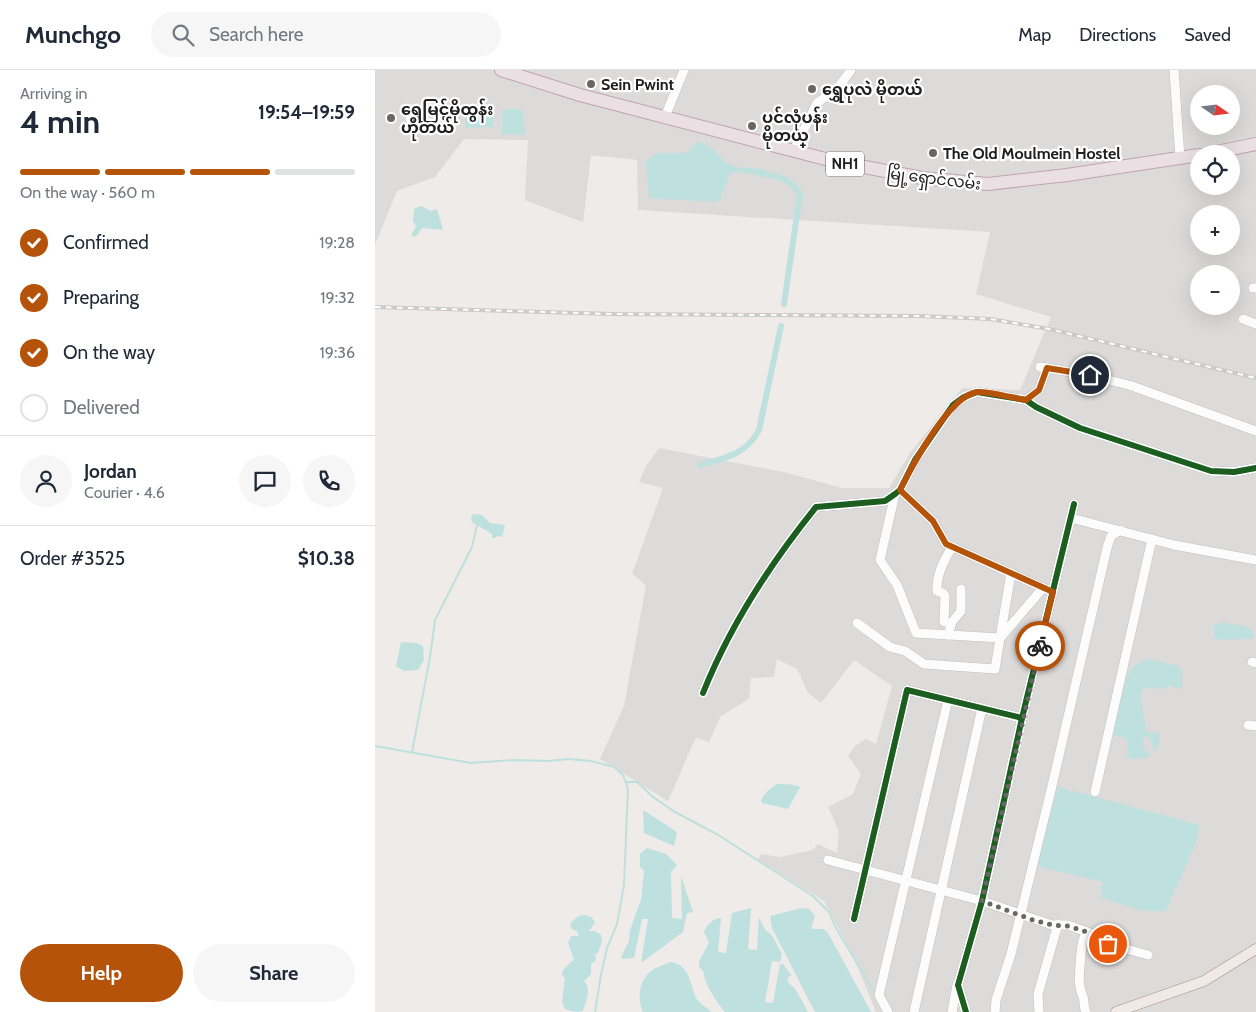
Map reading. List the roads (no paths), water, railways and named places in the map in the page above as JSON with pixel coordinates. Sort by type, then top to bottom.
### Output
[{"type":"highway","name":"မြို့ရှောင်လမ်း","points":[[501,70],[580,95],[873,170],[956,182],[988,184],[1190,156]]},
{"type":"highway","points":[[1240,147],[1256,144]]},
{"type":"main road","points":[[1116,1012],[1204,982],[1256,949]]},
{"type":"street","points":[[665,117],[684,70]]},
{"type":"street","points":[[793,150],[817,104],[837,89],[851,70]]},
{"type":"street","points":[[1174,70],[1180,158]]},
{"type":"street","points":[[1243,319],[1256,324]]},
{"type":"street","points":[[1026,400],[1039,390],[1044,367],[1090,375],[1132,386],[1256,431]]},
{"type":"street","points":[[1000,638],[916,633],[897,585],[880,560],[898,492],[915,460],[953,405],[964,397],[977,392],[1026,400],[1035,407],[1080,428],[1211,471],[1234,472],[1256,468]]},
{"type":"street","points":[[898,492],[933,521],[946,544],[1053,592]]},
{"type":"street","points":[[703,693],[717,658],[746,604],[794,534],[816,507],[885,501],[898,492]]},
{"type":"street","points":[[952,1012],[982,901],[1022,718],[1075,504]]},
{"type":"street","points":[[1071,518],[1152,539],[1256,560]]},
{"type":"street","points":[[995,1012],[1021,914],[1107,548],[1111,536],[1121,530]]},
{"type":"street","points":[[1095,792],[1152,539]]},
{"type":"street","points":[[944,622],[945,596],[937,591],[937,586],[942,564],[952,547]]},
{"type":"street","points":[[857,623],[890,647],[905,651],[923,664],[995,669],[1011,573]]},
{"type":"street","points":[[1000,638],[1043,588]]},
{"type":"street","points":[[948,635],[952,622],[961,611],[961,589]]},
{"type":"street","points":[[854,919],[907,690],[1022,718]]},
{"type":"street","points":[[888,1012],[879,995],[904,881],[948,700]]},
{"type":"street","points":[[914,1012],[982,708]]},
{"type":"street","points":[[828,860],[982,901],[1052,925],[1058,924],[1099,936],[1108,944],[1148,954]]},
{"type":"street","points":[[1039,1012],[1038,994],[1058,924]]},
{"type":"street","points":[[1086,1012],[1078,978],[1079,957],[1087,932]]},
{"type":"street","points":[[958,985],[966,1012]]},
{"type":"water","points":[[503,109],[521,109],[524,116],[525,135],[501,134]]},
{"type":"water","points":[[493,110],[493,127],[465,128],[465,111]]},
{"type":"water","points":[[698,141],[713,149],[725,162],[737,167],[763,169],[768,173],[766,177],[741,172],[730,173],[720,200],[714,202],[649,198],[646,161],[657,153],[686,153]]},
{"type":"water","points":[[421,206],[431,211],[437,209],[443,230],[422,228],[416,237],[411,235],[416,226],[413,221],[414,209]]},
{"type":"water","points":[[473,514],[482,515],[490,523],[505,525],[502,537],[492,538],[492,534],[472,522]]},
{"type":"water","points":[[1223,622],[1247,627],[1253,632],[1254,637],[1251,639],[1228,640],[1214,638],[1214,625]]},
{"type":"water","points":[[401,642],[416,643],[423,646],[424,660],[418,670],[404,671],[396,666]]},
{"type":"water","points":[[1148,659],[1178,666],[1182,670],[1182,687],[1178,689],[1171,686],[1160,689],[1145,688],[1141,690],[1146,731],[1158,732],[1160,735],[1158,747],[1154,751],[1150,738],[1143,737],[1144,749],[1151,755],[1133,759],[1127,757],[1128,742],[1112,732],[1120,699],[1129,674],[1135,666]]},
{"type":"water","points":[[777,784],[800,787],[788,809],[762,803],[761,800],[764,795]]},
{"type":"water","points":[[1058,787],[1199,825],[1197,840],[1166,911],[1142,911],[1100,897],[1103,882],[1036,866]]},
{"type":"water","points":[[643,810],[677,832],[674,846],[644,833]]},
{"type":"water","points":[[647,848],[666,854],[677,865],[671,872],[672,918],[682,919],[681,876],[693,912],[687,913],[683,932],[641,963],[648,919],[642,919],[634,958],[622,959],[621,957],[629,941],[630,930],[641,900],[644,871],[640,867],[640,854]]},
{"type":"water","points":[[751,908],[748,949],[757,950],[759,917],[765,930],[771,934],[782,954],[780,962],[772,961],[765,1002],[773,1003],[780,964],[783,964],[792,976],[789,976],[787,981],[796,990],[808,1012],[725,1012],[711,993],[703,971],[699,967],[699,961],[709,943],[704,932],[705,929],[708,924],[721,918],[718,952],[726,953],[732,913]]},
{"type":"water","points":[[802,908],[809,909],[815,916],[811,929],[824,929],[828,933],[871,1012],[815,1012],[772,928],[770,916]]},
{"type":"water","points":[[585,915],[591,917],[595,922],[589,931],[595,931],[601,935],[602,941],[598,953],[595,954],[596,960],[591,964],[591,974],[584,981],[588,991],[583,1011],[575,1012],[565,1009],[562,1002],[565,978],[562,975],[563,970],[574,959],[568,943],[571,936],[578,936],[578,932],[572,929],[570,924],[578,916]]},
{"type":"water","points":[[670,962],[681,966],[685,970],[696,998],[711,1012],[643,1012],[640,990],[644,979],[653,970]]},
{"type":"waterway","points":[[759,173],[787,181],[800,194],[784,304]]},
{"type":"waterway","points":[[700,465],[742,450],[759,430],[781,326]]},
{"type":"waterway","points":[[412,752],[435,620],[472,547],[477,525]]},
{"type":"waterway","points":[[375,746],[471,763],[569,759],[591,761],[614,767],[623,775],[628,788],[624,885],[617,924],[607,948],[595,1012]]},
{"type":"waterway","points":[[626,782],[637,782],[653,797],[675,812],[720,836],[813,896],[829,912],[836,928],[876,995]]},
{"type":"railway","points":[[375,307],[613,314],[920,316],[990,319],[1049,329],[1256,378]]},
{"type":"place","name":"Sein Pwint","points":[[591,84]]},
{"type":"place","name":"ရွှေပုလဲ မိုတယ်","points":[[812,89]]},
{"type":"place","name":"ရွှေမြင့်မိုထွန်း ဟိုတယ်","points":[[391,118]]},
{"type":"place","name":"ပင်လုံပန်း မိုတယ္","points":[[752,126]]},
{"type":"place","name":"The Old Moulmein Hostel","points":[[933,153]]}]
